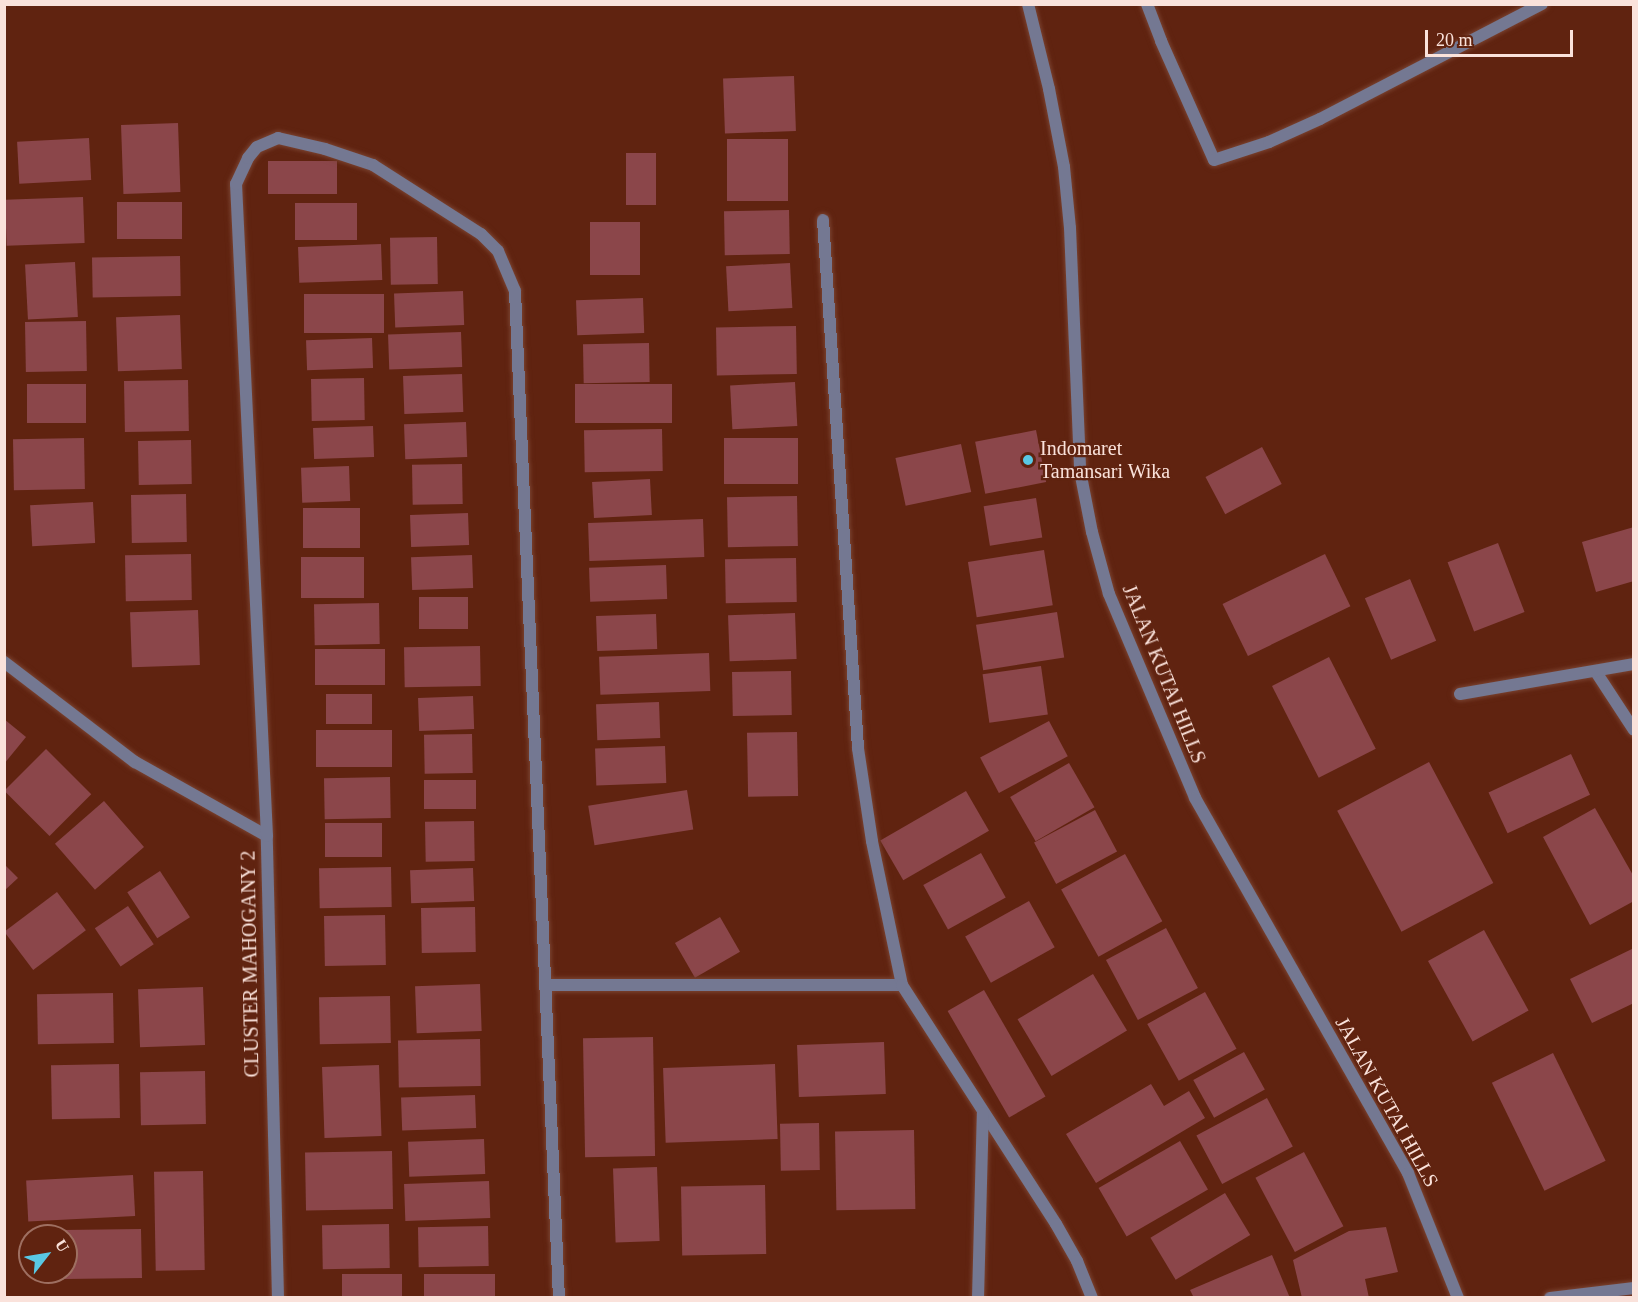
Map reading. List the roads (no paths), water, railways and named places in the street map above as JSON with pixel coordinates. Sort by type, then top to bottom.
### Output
[{"type":"street","name":"JALAN KUTAI HILLS","points":[[1028,4],[1049,88],[1064,167],[1070,228],[1080,471],[1092,532],[1109,594],[1195,798],[1408,1173],[1458,1298]]},
{"type":"street","points":[[1147,4],[1214,160],[1269,142],[1320,119],[1542,4]]},
{"type":"street","points":[[267,836],[236,184],[248,158],[257,147],[278,138],[325,149],[373,165],[481,234],[498,251],[515,291],[559,1298]]},
{"type":"street","points":[[823,220],[858,748],[872,841],[902,985],[1056,1224],[1077,1261],[1092,1298]]},
{"type":"street","name":"CLUSTER MAHOGANY 2","points":[[4,662],[135,762],[267,836],[278,1298]]},
{"type":"street","points":[[1460,694],[1634,664]]},
{"type":"street","points":[[1596,672],[1634,730]]},
{"type":"street","points":[[545,985],[902,985]]},
{"type":"street","points":[[978,1298],[983,1112]]},
{"type":"street","points":[[1550,1298],[1634,1288]]},
{"type":"place","name":"Indomaret Tamansari Wika","points":[[1028,460]]}]
